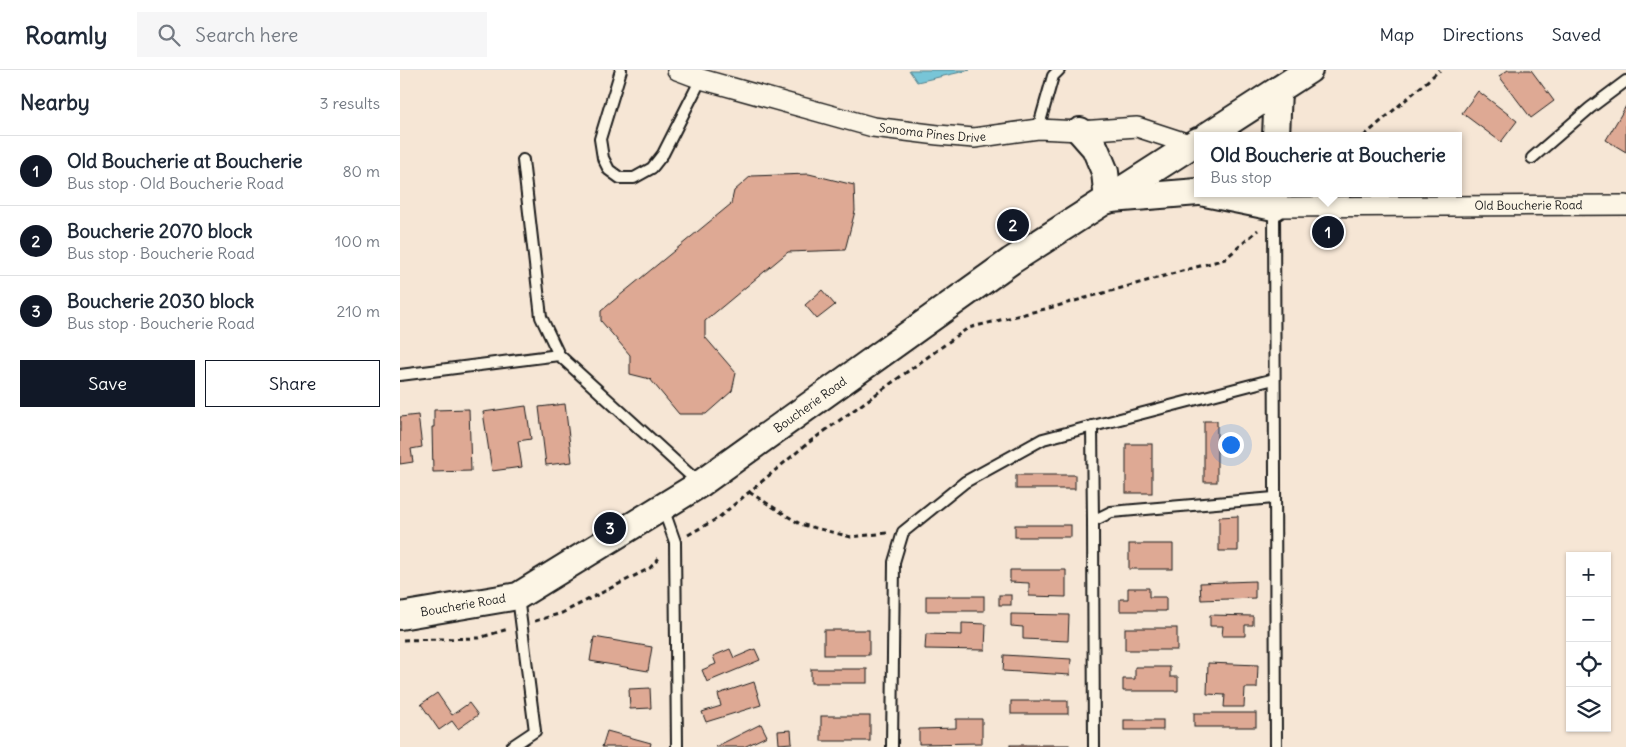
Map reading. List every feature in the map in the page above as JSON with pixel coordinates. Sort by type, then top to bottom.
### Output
[{"type":"main road","name":"Boucherie Road","points":[[1215,132],[1309,70]]},
{"type":"main road","points":[[1276,132],[1278,90]]},
{"type":"main road","points":[[1080,131],[1095,148],[1105,172],[1108,200],[1194,192]]},
{"type":"main road","name":"Boucherie Road","points":[[400,616],[518,596],[700,484],[1011,261],[1194,146]]},
{"type":"main road","points":[[1255,197],[1268,198]]},
{"type":"street","name":"Sonoma Pines Drive","points":[[677,70],[701,79],[873,128],[974,138],[1038,130],[1080,131],[1137,128],[1194,142]]},
{"type":"street","name":"Old Boucherie Road","points":[[1268,198],[1626,205]]},
{"type":"lane","points":[[621,70],[600,139],[602,158],[609,170],[620,178],[634,178],[642,175],[658,161],[701,79]]},
{"type":"lane","points":[[1038,130],[1053,76],[1059,70]]},
{"type":"lane","points":[[1532,158],[1590,108],[1626,81]]},
{"type":"lane","points":[[523,160],[542,317],[560,355],[700,484]]},
{"type":"lane","points":[[1268,198],[1274,379],[1276,747]]},
{"type":"lane","points":[[400,375],[560,355]]},
{"type":"lane","points":[[892,747],[894,562],[903,532],[965,482],[1043,439],[1274,379]]},
{"type":"lane","points":[[1092,426],[1094,747]]},
{"type":"lane","points":[[1093,521],[1111,512],[1274,498]]},
{"type":"lane","points":[[662,507],[675,542],[677,747]]},
{"type":"lane","points":[[511,747],[535,731],[518,596]]},
{"type":"path","points":[[1369,132],[1440,70]]},
{"type":"path","points":[[400,641],[479,638],[562,613],[650,568],[675,542],[718,518],[808,443],[968,328],[1058,306],[1225,259],[1258,230]]},
{"type":"path","points":[[749,492],[800,524],[851,537],[903,532]]},
{"type":"water","points":[[909,70],[970,70],[917,82]]},
{"type":"building","points":[[1508,70],[1531,70],[1554,101],[1531,118],[1499,76]]},
{"type":"building","points":[[1478,91],[1517,121],[1501,142],[1462,113]]},
{"type":"building","points":[[1626,106],[1626,152],[1606,140]]},
{"type":"building","points":[[809,174],[854,185],[855,211],[845,250],[788,252],[705,321],[705,337],[736,373],[732,391],[706,414],[679,414],[650,379],[630,374],[630,355],[601,321],[601,311],[731,204],[734,191],[751,176]]},
{"type":"building","points":[[822,290],[835,305],[817,319],[805,305]]},
{"type":"building","points":[[565,404],[572,462],[546,465],[539,407]]},
{"type":"building","points":[[526,406],[531,439],[518,441],[522,467],[492,471],[483,412]]},
{"type":"building","points":[[469,409],[471,471],[433,472],[432,427],[434,427],[434,410]]},
{"type":"building","points":[[418,415],[422,447],[411,449],[413,462],[400,464],[400,417]]},
{"type":"building","points":[[1204,421],[1217,421],[1217,482],[1204,482]]},
{"type":"building","points":[[1126,444],[1152,444],[1152,493],[1126,493]]},
{"type":"building","points":[[1016,475],[1075,475],[1075,489],[1016,489]]},
{"type":"building","points":[[1238,516],[1238,551],[1219,551],[1219,517]]},
{"type":"building","points":[[1015,525],[1071,525],[1071,537],[1015,537]]},
{"type":"building","points":[[1129,544],[1173,544],[1173,569],[1129,569]]},
{"type":"building","points":[[1010,570],[1066,570],[1066,597],[1029,596],[1029,583],[1010,582]]},
{"type":"building","points":[[1255,581],[1255,598],[1201,600],[1200,583]]},
{"type":"building","points":[[1128,588],[1149,588],[1149,597],[1166,597],[1166,611],[1120,611],[1120,599],[1128,599]]},
{"type":"building","points":[[999,595],[1011,595],[1011,605],[999,605]]},
{"type":"building","points":[[926,596],[984,596],[984,611],[926,611]]},
{"type":"building","points":[[1011,614],[1069,615],[1068,641],[1023,639],[1023,627],[1011,626]]},
{"type":"building","points":[[1210,615],[1253,616],[1253,625],[1245,625],[1245,636],[1222,636],[1223,626],[1210,626]]},
{"type":"building","points":[[962,623],[986,624],[985,650],[925,649],[926,634],[962,635]]},
{"type":"building","points":[[1125,628],[1177,628],[1177,650],[1125,650]]},
{"type":"building","points":[[824,630],[869,630],[869,655],[824,655]]},
{"type":"building","points":[[594,637],[652,647],[648,671],[590,661]]},
{"type":"building","points":[[730,649],[734,658],[755,649],[760,660],[707,682],[702,670],[716,664],[713,656]]},
{"type":"building","points":[[1004,655],[1071,659],[1070,675],[1003,671]]},
{"type":"building","points":[[1208,663],[1258,665],[1257,688],[1245,688],[1244,707],[1224,707],[1225,695],[1207,694]]},
{"type":"building","points":[[1135,667],[1170,667],[1170,677],[1178,677],[1178,691],[1123,691],[1123,679],[1135,679]]},
{"type":"building","points":[[811,669],[867,669],[867,683],[811,683]]},
{"type":"building","points":[[754,682],[761,705],[706,722],[702,712],[721,706],[718,694]]},
{"type":"building","points":[[650,688],[651,708],[630,709],[629,689]]},
{"type":"building","points":[[437,693],[452,715],[469,703],[478,715],[458,729],[452,721],[439,730],[421,704]]},
{"type":"building","points":[[1011,701],[1068,701],[1068,714],[1011,714]]},
{"type":"building","points":[[1194,713],[1256,713],[1256,727],[1194,727]]},
{"type":"building","points":[[821,716],[870,716],[870,741],[821,741]]},
{"type":"building","points":[[956,719],[982,719],[982,743],[919,744],[919,729],[956,728]]},
{"type":"building","points":[[1124,720],[1163,720],[1163,730],[1124,730]]},
{"type":"building","points":[[761,724],[767,736],[744,747],[715,747]]},
{"type":"building","points":[[791,730],[792,743],[779,744],[778,731]]},
{"type":"building","points":[[607,731],[651,743],[650,747],[602,747]]},
{"type":"building","points":[[1010,745],[1069,745],[1069,747],[1010,747]]},
{"type":"place","name":"Boucherie 2070 block","points":[[1013,225]]},
{"type":"place","name":"Old Boucherie at Boucherie","points":[[1328,232]]},
{"type":"place","name":"Boucherie 2030 block","points":[[610,528]]}]
